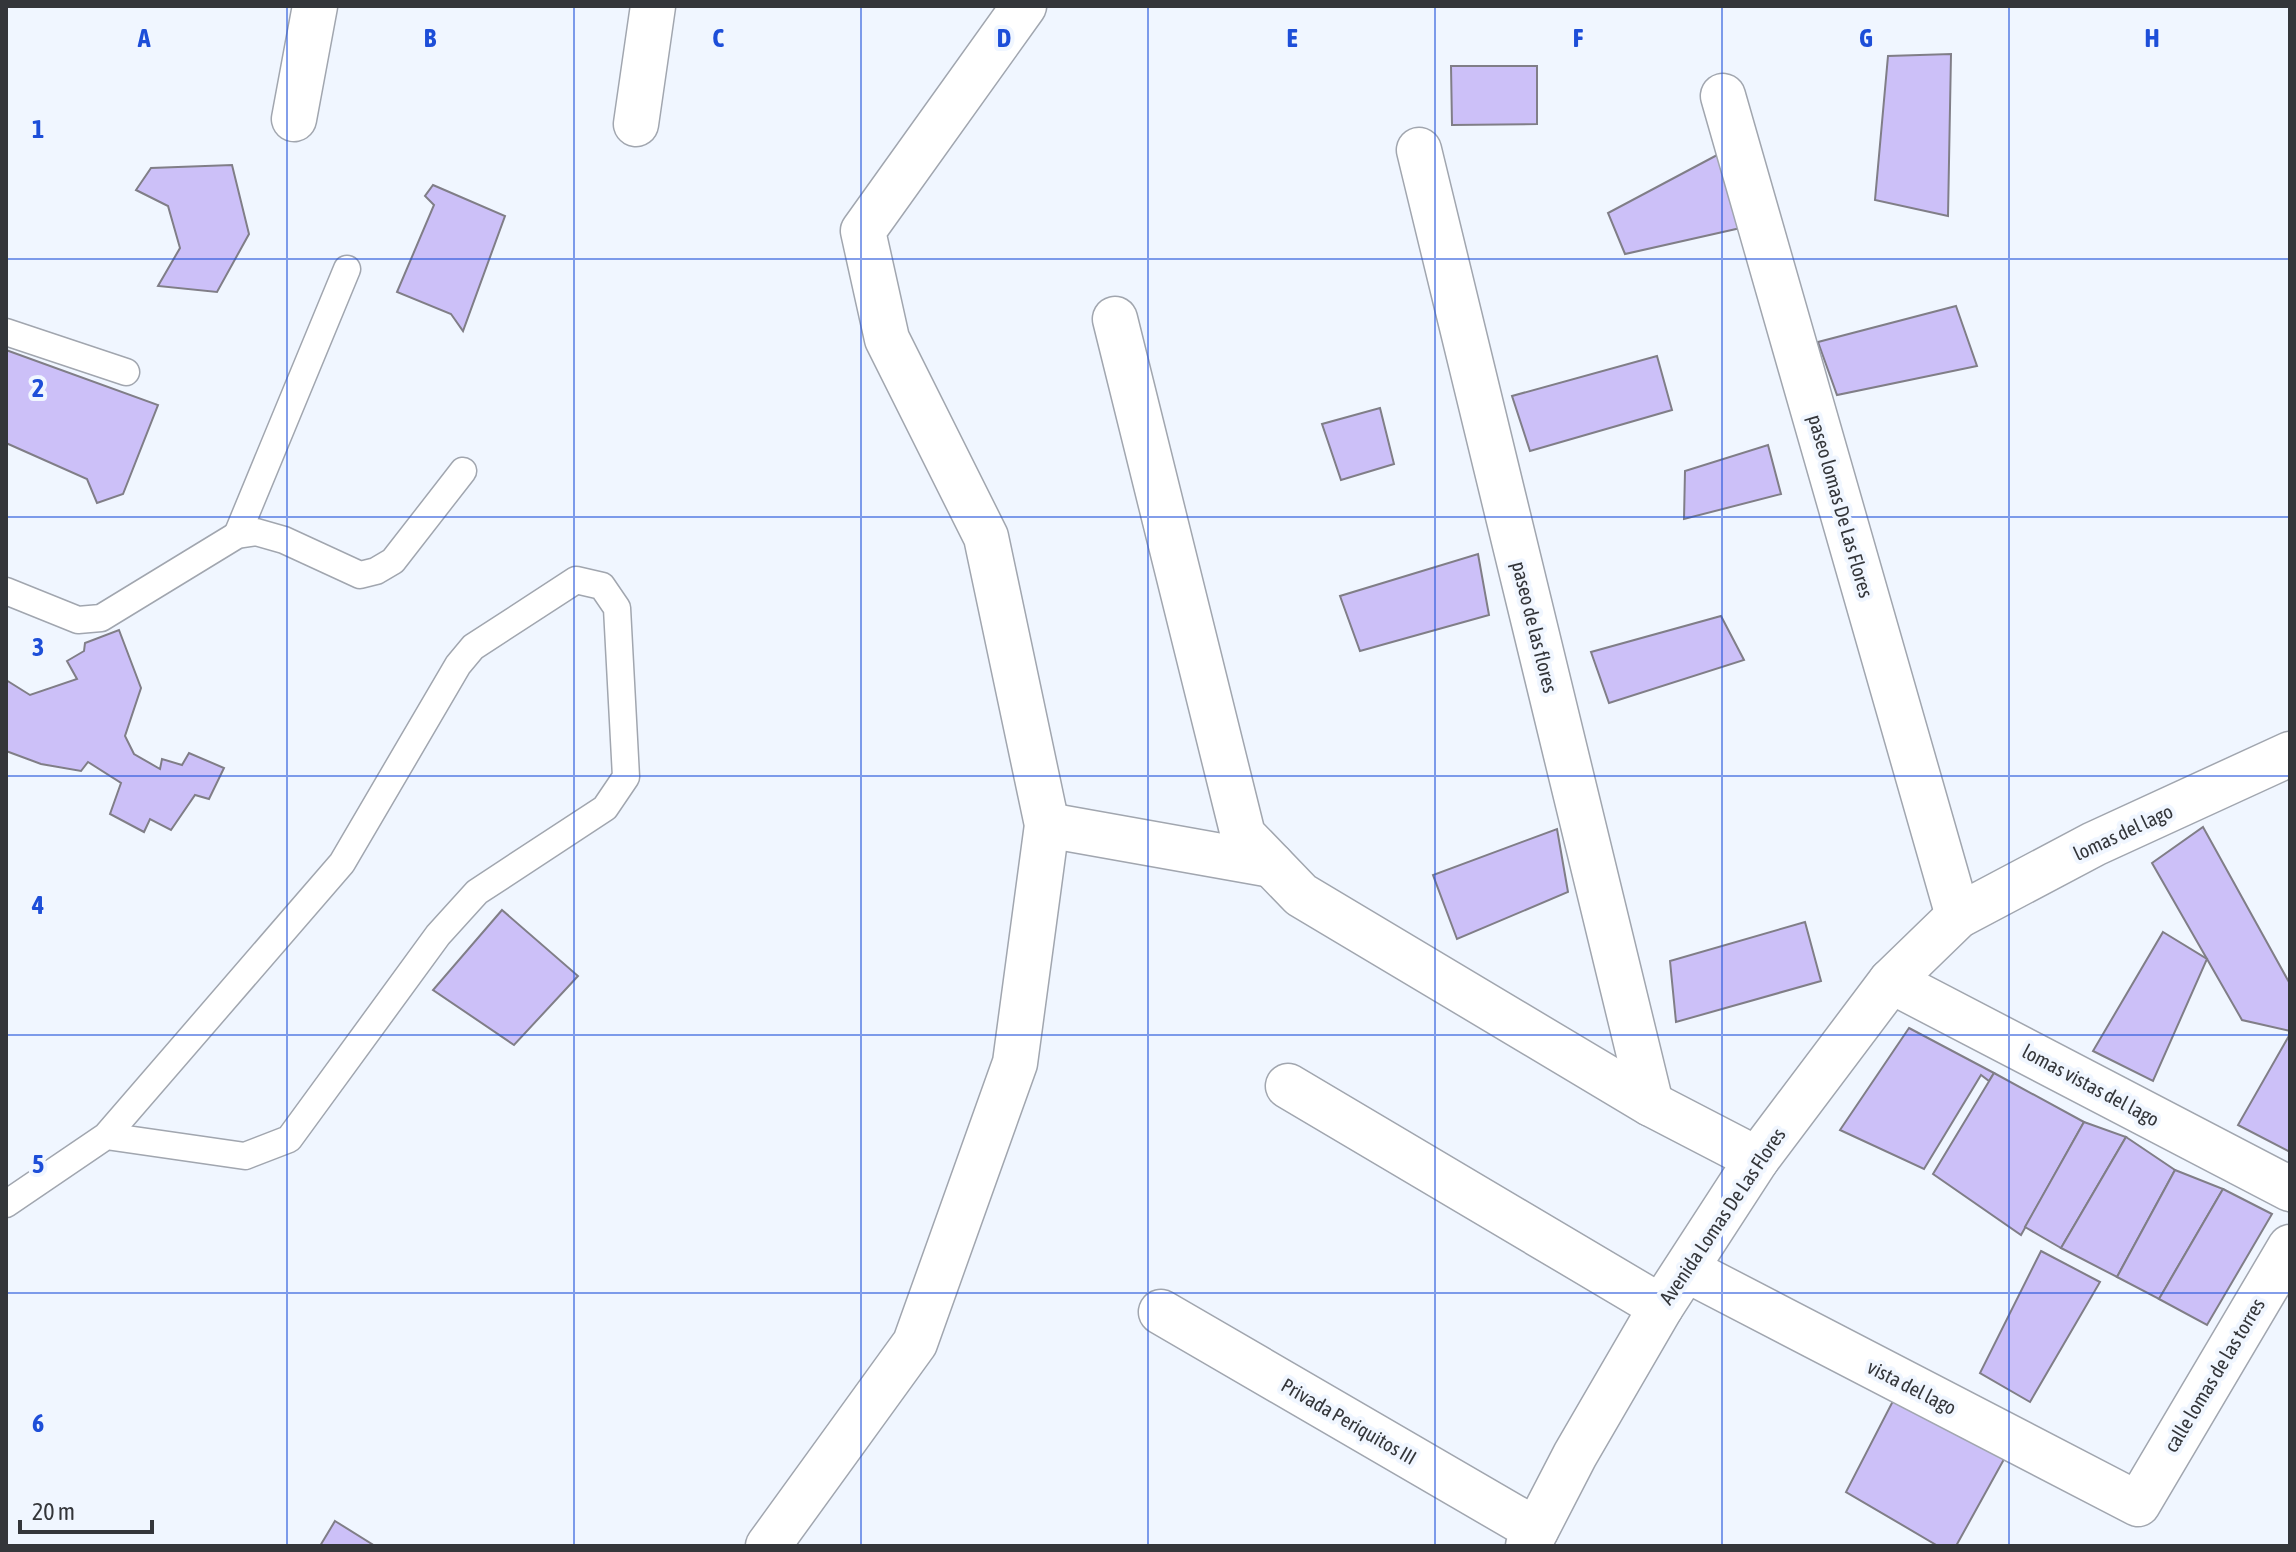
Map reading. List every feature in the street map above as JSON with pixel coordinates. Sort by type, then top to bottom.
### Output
[{"type":"street","points":[[294,119],[315,6]]},
{"type":"street","points":[[636,124],[653,6]]},
{"type":"street","points":[[768,1546],[915,1343],[1015,1063],[1047,825],[986,537],[887,339],[863,231],[1024,6]]},
{"type":"street","name":"paseo lomas De Las Flores","points":[[1723,96],[1958,916]]},
{"type":"street","name":"paseo de las flores","points":[[1419,150],[1651,1104]]},
{"type":"street","points":[[1115,319],[1243,835],[1301,895],[1651,1104],[1757,1159]]},
{"type":"street","name":"lomas del lago","points":[[1958,916],[2094,844],[2290,754]]},
{"type":"street","points":[[1047,825],[1272,865]]},
{"type":"street","name":"Avenida Lomas De Las Flores","points":[[1532,1538],[1575,1455],[1661,1307],[1757,1159],[1891,981],[1958,916]]},
{"type":"street","name":"lomas vistas del lago","points":[[1891,981],[2290,1189]]},
{"type":"street","points":[[1288,1086],[1661,1307]]},
{"type":"street","name":"calle lomas de las torres","points":[[2138,1504],[2290,1247]]},
{"type":"street","name":"vista del lago","points":[[1687,1270],[2138,1504]]},
{"type":"street","name":"Privada Periquitos III","points":[[1161,1312],[1532,1538]]},
{"type":"lane","points":[[237,535],[347,269]]},
{"type":"lane","points":[[6,332],[126,372]]},
{"type":"lane","points":[[6,591],[78,620],[101,618],[237,535],[256,532],[284,540],[360,575],[376,571],[393,561],[463,471]]},
{"type":"lane","points":[[6,1204],[106,1136],[342,863],[458,665],[473,647],[576,580],[602,586],[617,608],[626,777],[605,808],[477,892],[438,935],[289,1139],[245,1156],[106,1136]]},
{"type":"building","points":[[1951,54],[1948,216],[1875,200],[1888,56]]},
{"type":"building","points":[[1451,66],[1537,66],[1537,124],[1452,125]]},
{"type":"building","points":[[1719,154],[1745,227],[1625,254],[1608,213]]},
{"type":"building","points":[[232,165],[249,234],[217,292],[158,286],[180,248],[168,206],[136,190],[151,168]]},
{"type":"building","points":[[433,185],[505,216],[463,331],[451,314],[397,292],[434,205],[425,196]]},
{"type":"building","points":[[1956,306],[1977,366],[1837,395],[1818,342]]},
{"type":"building","points":[[6,350],[158,405],[123,494],[97,503],[87,479],[6,443]]},
{"type":"building","points":[[1657,356],[1672,410],[1530,451],[1512,396]]},
{"type":"building","points":[[1380,408],[1394,464],[1341,480],[1322,424]]},
{"type":"building","points":[[1768,445],[1781,494],[1684,519],[1685,471]]},
{"type":"building","points":[[1478,554],[1489,615],[1360,651],[1340,596]]},
{"type":"building","points":[[1721,616],[1744,660],[1609,703],[1591,652]]},
{"type":"building","points":[[119,630],[141,688],[125,736],[134,754],[160,769],[162,759],[182,765],[189,753],[224,768],[209,799],[195,795],[171,830],[150,819],[144,832],[110,814],[121,783],[88,762],[81,771],[41,764],[6,751],[6,680],[30,695],[77,679],[67,661],[84,651],[85,643]]},
{"type":"building","points":[[2203,827],[2290,984],[2290,1031],[2242,1020],[2152,863]]},
{"type":"building","points":[[1557,829],[1568,892],[1457,939],[1433,875]]},
{"type":"building","points":[[502,910],[578,976],[514,1045],[433,990]]},
{"type":"building","points":[[1805,922],[1821,981],[1676,1022],[1670,961]]},
{"type":"building","points":[[2163,932],[2207,959],[2153,1081],[2093,1051]]},
{"type":"building","points":[[1909,1028],[1994,1073],[1989,1081],[1981,1075],[1924,1169],[1840,1130]]},
{"type":"building","points":[[2290,1034],[2290,1152],[2238,1125]]},
{"type":"building","points":[[1994,1073],[2084,1122],[2021,1235],[1933,1174]]},
{"type":"building","points":[[2084,1122],[2126,1137],[2061,1248],[2025,1227]]},
{"type":"building","points":[[2126,1137],[2175,1170],[2117,1277],[2061,1248]]},
{"type":"building","points":[[2175,1170],[2223,1189],[2159,1299],[2117,1277]]},
{"type":"building","points":[[2223,1189],[2272,1214],[2207,1325],[2159,1299]]},
{"type":"building","points":[[2041,1251],[2100,1282],[2030,1402],[1980,1373]]},
{"type":"building","points":[[1894,1399],[2008,1452],[1956,1546],[1938,1546],[1846,1492]]},
{"type":"building","points":[[335,1521],[375,1546],[320,1546]]}]
